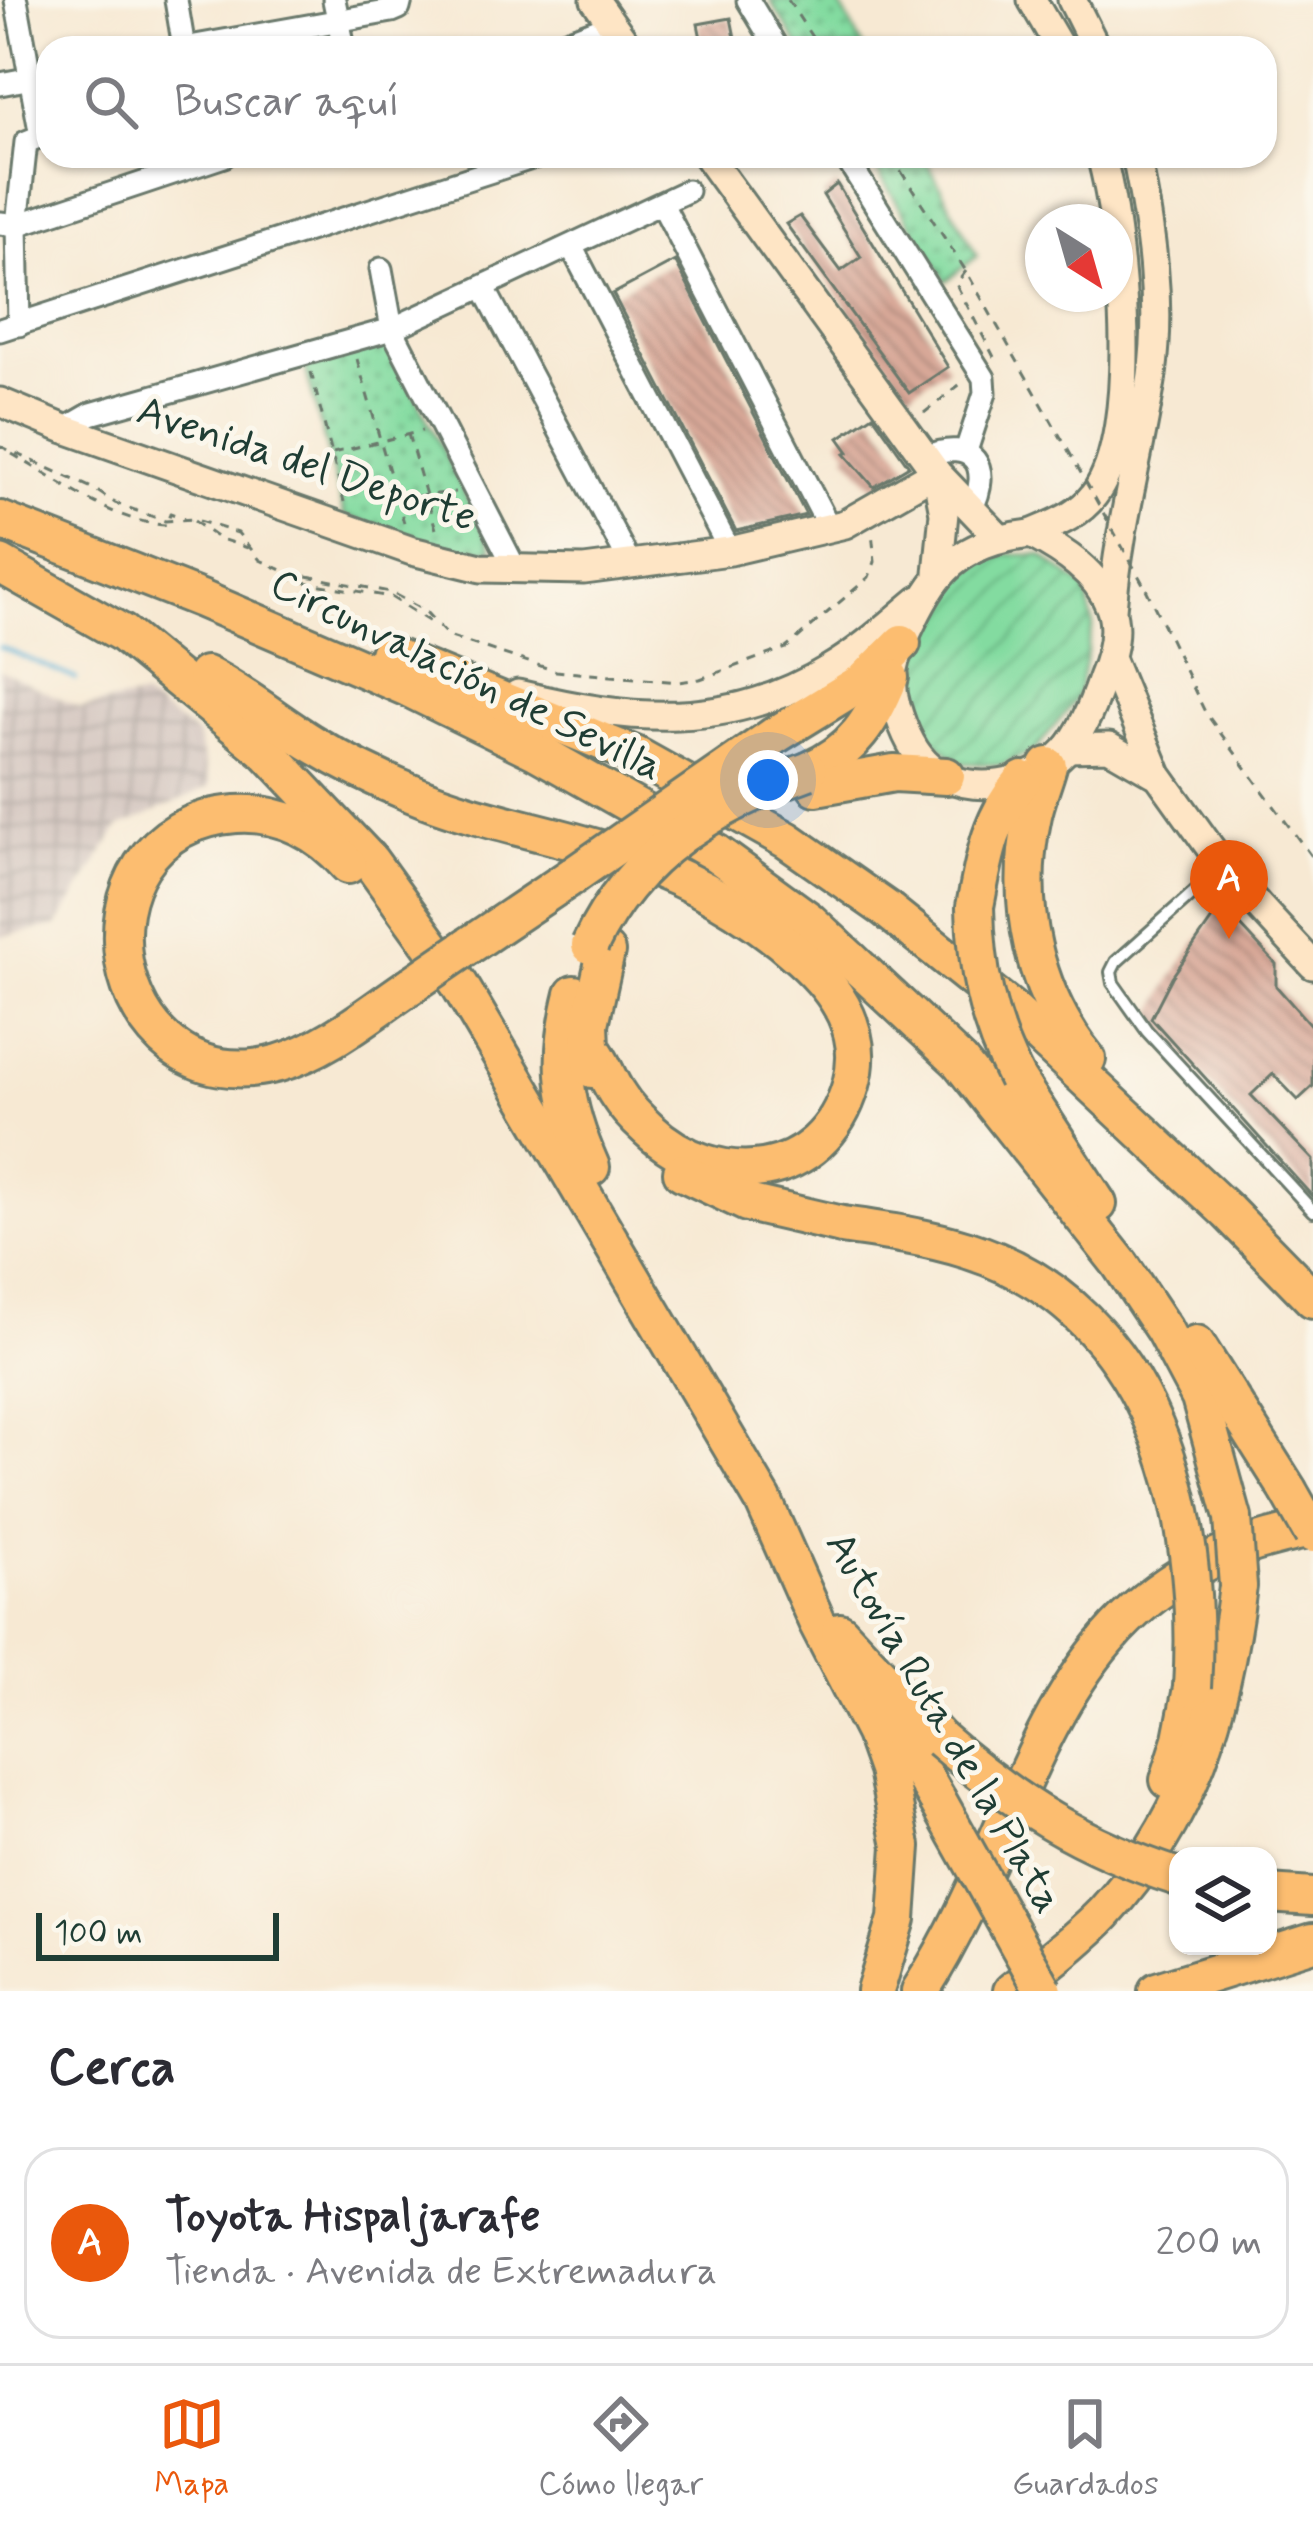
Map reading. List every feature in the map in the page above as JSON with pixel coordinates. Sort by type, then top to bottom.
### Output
[{"type":"highway","name":"Circunvalación de Sevilla","points":[[0,520],[408,688],[518,742],[716,853],[808,920],[960,1062],[1120,1264],[1164,1330],[1200,1398],[1233,1518],[1238,1586],[1212,1728],[1167,1829],[1101,1916],[1024,1990]]},
{"type":"highway","points":[[0,564],[218,681],[334,757],[410,793],[634,860],[715,895],[777,937],[826,982],[850,1023],[855,1058],[849,1091],[812,1147],[778,1165],[740,1171],[718,1169],[665,1144],[618,1095],[591,1048]]},
{"type":"highway","points":[[201,599],[383,652],[635,755],[787,840],[886,909],[1012,1010],[1228,1212]]},
{"type":"highway","points":[[122,633],[216,707],[332,818],[405,906],[491,1038],[764,1500],[817,1622],[859,1698],[887,1770],[902,1846],[901,1885],[897,1919],[875,1991]]},
{"type":"highway","points":[[491,1038],[460,1018],[421,958],[342,857],[310,832],[280,818],[226,815],[182,832],[154,854],[125,903],[122,962],[134,998],[157,1031],[204,1060],[248,1068],[294,1058],[331,1039],[413,984],[467,947],[574,875],[774,736],[896,660]]},
{"type":"highway","points":[[896,660],[875,713],[852,745],[812,779],[727,822],[682,852],[621,921],[595,989],[592,1068],[614,1114],[650,1150],[694,1179],[774,1212],[970,1250],[1041,1287],[1081,1316],[1143,1398],[1176,1488],[1193,1596],[1192,1688],[1173,1769],[1139,1842],[1024,1990]]},
{"type":"highway","points":[[1047,765],[1032,818],[1026,877],[1029,928],[1043,983],[1082,1054],[1313,1299]]},
{"type":"highway","points":[[920,1991],[953,1940],[1043,1733],[1073,1682],[1105,1641],[1176,1579],[1226,1553],[1313,1531],[1184,1326],[1016,1078],[989,1015],[978,959],[975,907],[988,835],[1001,804],[1047,765]]},
{"type":"highway","points":[[648,1299],[637,1250],[576,1133],[564,1092],[568,1023],[590,945],[623,891],[673,839],[719,807],[812,779],[894,773],[946,776]]},
{"type":"highway","points":[[960,1062],[1033,1130],[1100,1208]]},
{"type":"highway","name":"Autovía Ruta de la Plata","points":[[764,1500],[937,1799],[1024,1990]]},
{"type":"highway","points":[[840,1632],[878,1668],[908,1708],[989,1782],[1051,1823],[1118,1856],[1169,1874]]},
{"type":"highway","points":[[1277,1895],[1313,1897]]},
{"type":"highway","points":[[1157,1991],[1313,1942]]},
{"type":"main road","points":[[595,0],[620,36]]},
{"type":"main road","points":[[1032,0],[1053,36]]},
{"type":"main road","points":[[1072,0],[1090,36]]},
{"type":"main road","points":[[716,168],[931,465],[999,538]]},
{"type":"main road","points":[[1104,168],[1123,276],[1124,354],[1116,431],[1096,493],[1065,519],[1031,535],[999,538],[975,547],[938,573],[896,660],[895,702],[917,752],[946,776],[995,784],[1109,747],[1158,776]]},
{"type":"main road","points":[[1047,765],[1094,700],[1110,658],[1116,555],[1155,336],[1153,256],[1138,168]]},
{"type":"main road","name":"Avenida del Deporte","points":[[0,402],[412,551],[446,561],[516,570],[631,565],[730,551],[830,529],[867,514],[931,465]]},
{"type":"main road","points":[[931,465],[944,513],[938,573]]},
{"type":"main road","points":[[1031,535],[1062,550],[1085,571],[1112,610]]},
{"type":"main road","points":[[383,652],[563,705],[632,716],[694,716],[747,705],[818,676],[922,598]]},
{"type":"main road","points":[[1110,658],[1158,776],[1223,866],[1313,965]]},
{"type":"street","points":[[16,0],[36,67]]},
{"type":"street","points":[[176,0],[182,36]]},
{"type":"street","points":[[748,0],[770,36]]},
{"type":"street","points":[[233,36],[336,11],[400,4]]},
{"type":"street","points":[[580,36],[612,24]]},
{"type":"street","points":[[0,84],[36,78]]},
{"type":"street","points":[[36,138],[26,142],[8,224],[10,328],[501,168]]},
{"type":"street","points":[[8,224],[186,168]]},
{"type":"street","points":[[853,168],[986,386],[966,452]]},
{"type":"street","points":[[65,429],[91,414],[392,329],[687,191]]},
{"type":"street","points":[[662,204],[830,529]]},
{"type":"street","points":[[571,246],[730,551]]},
{"type":"street","points":[[381,269],[392,329],[516,570]]},
{"type":"street","points":[[484,287],[631,565]]},
{"type":"street","points":[[931,465],[944,450],[966,452]]},
{"type":"street","points":[[966,452],[982,476],[971,510]]},
{"type":"lane","points":[[1223,866],[1116,962],[1113,983],[1162,1048],[1313,1211]]},
{"type":"path","points":[[788,0],[811,36]]},
{"type":"path","points":[[899,168],[965,271],[1068,450],[1146,589],[1205,712],[1313,859]]},
{"type":"path","points":[[904,428],[996,355],[956,284],[965,271]]},
{"type":"path","points":[[351,340],[412,551]]},
{"type":"path","points":[[306,353],[350,529]]},
{"type":"path","points":[[331,453],[442,426]]},
{"type":"path","points":[[408,434],[446,561]]},
{"type":"path","points":[[0,448],[147,524],[167,525],[170,512],[218,538],[239,543],[293,580],[391,597],[439,628]]},
{"type":"path","points":[[397,498],[475,490]]},
{"type":"shaded area","points":[[0,670],[80,708],[142,697],[197,735],[210,787],[118,828],[57,926],[0,937]]},
{"type":"green space","points":[[770,0],[837,0],[857,36],[792,36]]},
{"type":"green space","points":[[875,168],[930,168],[977,256],[946,281]]},
{"type":"green space","points":[[384,341],[492,549],[438,547],[344,515],[304,362]]},
{"type":"green space","points":[[996,554],[1042,555],[1085,588],[1093,625],[1077,698],[1035,750],[1002,765],[961,763],[929,736],[912,695],[923,634],[953,582]]},
{"type":"building","points":[[731,18],[735,36],[700,36],[698,24]]},
{"type":"building","points":[[837,184],[948,367],[909,393],[786,224],[800,216],[841,271],[861,257],[823,195]]},
{"type":"building","points":[[675,261],[806,515],[736,531],[613,294]]},
{"type":"building","points":[[873,415],[909,466],[874,487],[845,454],[849,452],[839,438]]},
{"type":"building","points":[[1217,912],[1228,912],[1276,964],[1276,986],[1313,1028],[1313,1086],[1298,1100],[1273,1074],[1251,1095],[1313,1160],[1313,1197],[1151,1018],[1172,977]]},
{"type":"waterway","points":[[0,647],[76,679]]},
{"type":"place","name":"Toyota Hispaljarafe","points":[[1229,939]]}]
